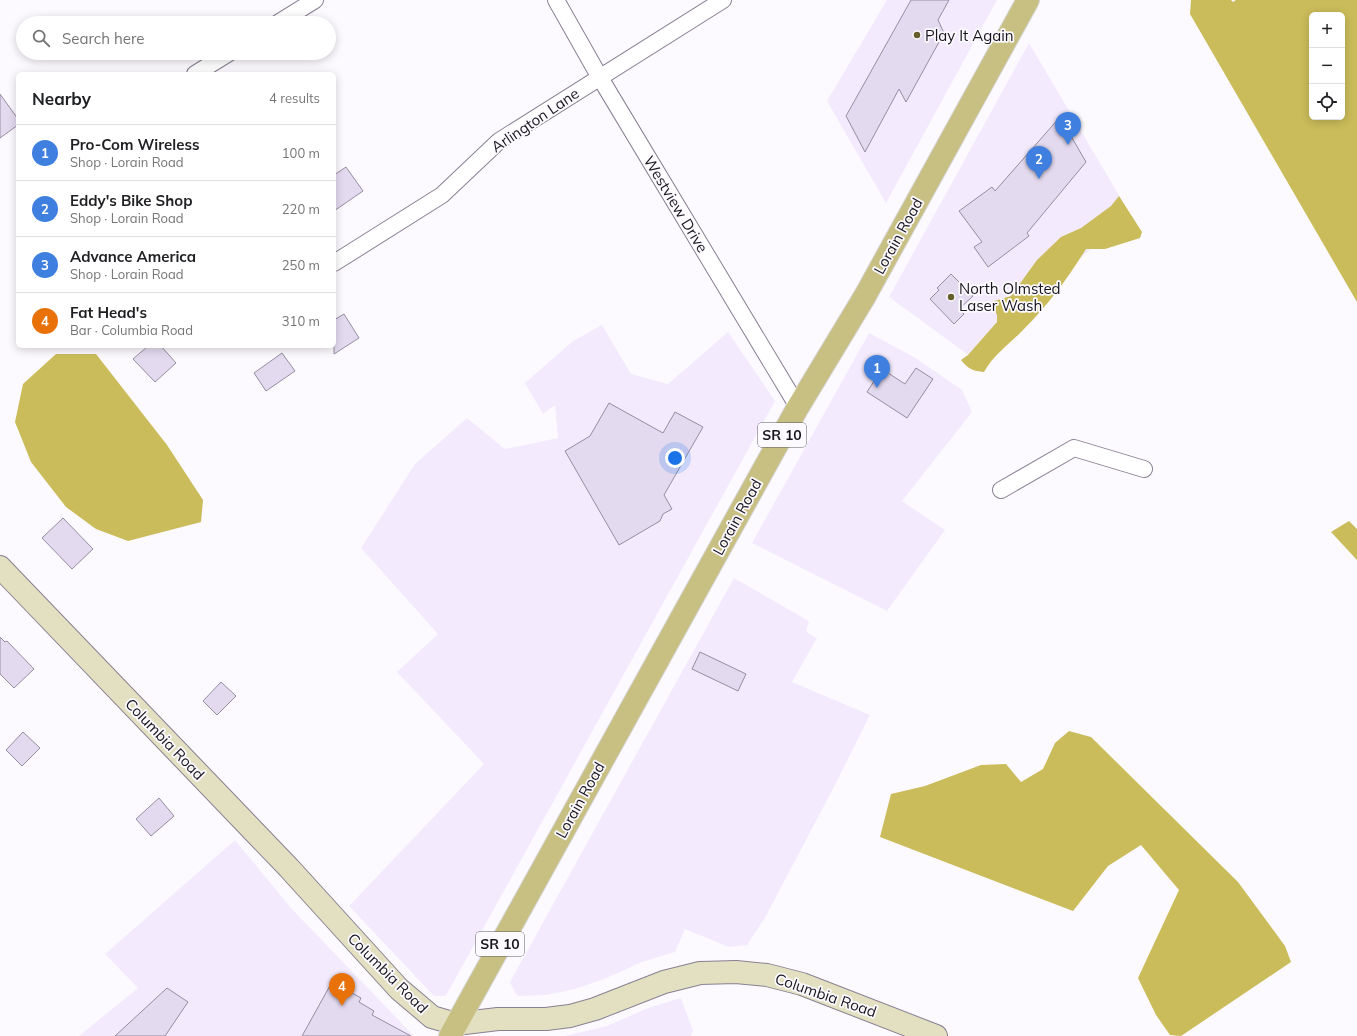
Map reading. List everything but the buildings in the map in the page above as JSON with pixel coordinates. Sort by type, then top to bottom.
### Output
[{"type":"main road","name":"Lorain Road","points":[[453,1030],[798,407],[865,296],[1028,0]]},
{"type":"street","points":[[289,16],[315,0]]},
{"type":"street","name":"Westview Drive","points":[[556,0],[599,76],[798,407]]},
{"type":"street","name":"Arlington Lane","points":[[336,262],[442,195],[499,141],[599,76],[723,0]]},
{"type":"street","points":[[198,72],[218,60]]},
{"type":"street","points":[[1001,490],[1074,448],[1144,468]]},
{"type":"street","name":"Columbia Road","points":[[0,568],[288,868],[399,989],[427,1014],[453,1030],[498,1019],[546,1019],[570,1016],[595,1009],[664,982],[700,973],[736,972],[767,976],[802,984],[936,1036]]},
{"type":"shaded area","points":[[887,0],[997,0],[886,203],[827,101]]},
{"type":"shaded area","points":[[1191,0],[1231,0],[1233,2],[1236,0],[1357,0],[1357,302],[1190,14]]},
{"type":"shaded area","points":[[1029,43],[1130,214],[1005,326],[975,360],[889,297]]},
{"type":"shaded area","points":[[1119,196],[1142,232],[1140,238],[1105,249],[1086,249],[1065,281],[1049,301],[1033,320],[997,354],[984,372],[974,370],[966,366],[961,360],[968,355],[997,322],[997,315],[991,302],[1011,296],[1037,260],[1061,237],[1081,228],[1111,206]]},
{"type":"shaded area","points":[[602,325],[631,374],[668,384],[728,332],[775,401],[448,992],[445,996],[434,996],[349,906],[484,764],[397,672],[438,634],[361,548],[415,464],[467,418],[505,449],[558,438],[555,405],[543,414],[525,383],[573,341]]},
{"type":"shaded area","points":[[869,333],[914,357],[962,390],[972,412],[902,501],[945,530],[887,611],[752,543]]},
{"type":"shaded area","points":[[56,354],[96,354],[167,445],[203,500],[201,522],[128,541],[96,529],[66,507],[31,462],[15,422],[23,384]]},
{"type":"shaded area","points":[[1349,521],[1357,529],[1357,560],[1331,532]]},
{"type":"shaded area","points":[[734,578],[807,620],[809,623],[806,630],[808,633],[817,638],[792,682],[870,715],[837,781],[766,916],[747,945],[729,947],[685,929],[675,952],[642,962],[604,979],[575,989],[546,995],[519,996],[515,993],[510,982]]},
{"type":"shaded area","points":[[1069,731],[1091,737],[1238,882],[1285,946],[1291,962],[1181,1036],[1170,1035],[1156,1015],[1138,978],[1179,890],[1141,845],[1108,866],[1073,911],[880,837],[891,794],[925,786],[981,765],[1006,764],[1021,782],[1043,769],[1055,743]]},
{"type":"shaded area","points":[[235,840],[291,908],[414,1036],[79,1036],[138,988],[105,954]]},
{"type":"shaded area","points":[[681,998],[693,1031],[691,1036],[565,1036],[607,1026],[648,1008]]},
{"type":"place","name":"Play It Again","points":[[917,35]]},
{"type":"place","name":"Advance America","points":[[1068,145]]},
{"type":"place","name":"Eddy's Bike Shop","points":[[1039,179]]},
{"type":"place","name":"North Olmsted Laser Wash","points":[[951,297]]},
{"type":"place","name":"Pro-Com Wireless","points":[[877,388]]},
{"type":"place","name":"Fat Head's","points":[[342,1006]]}]
